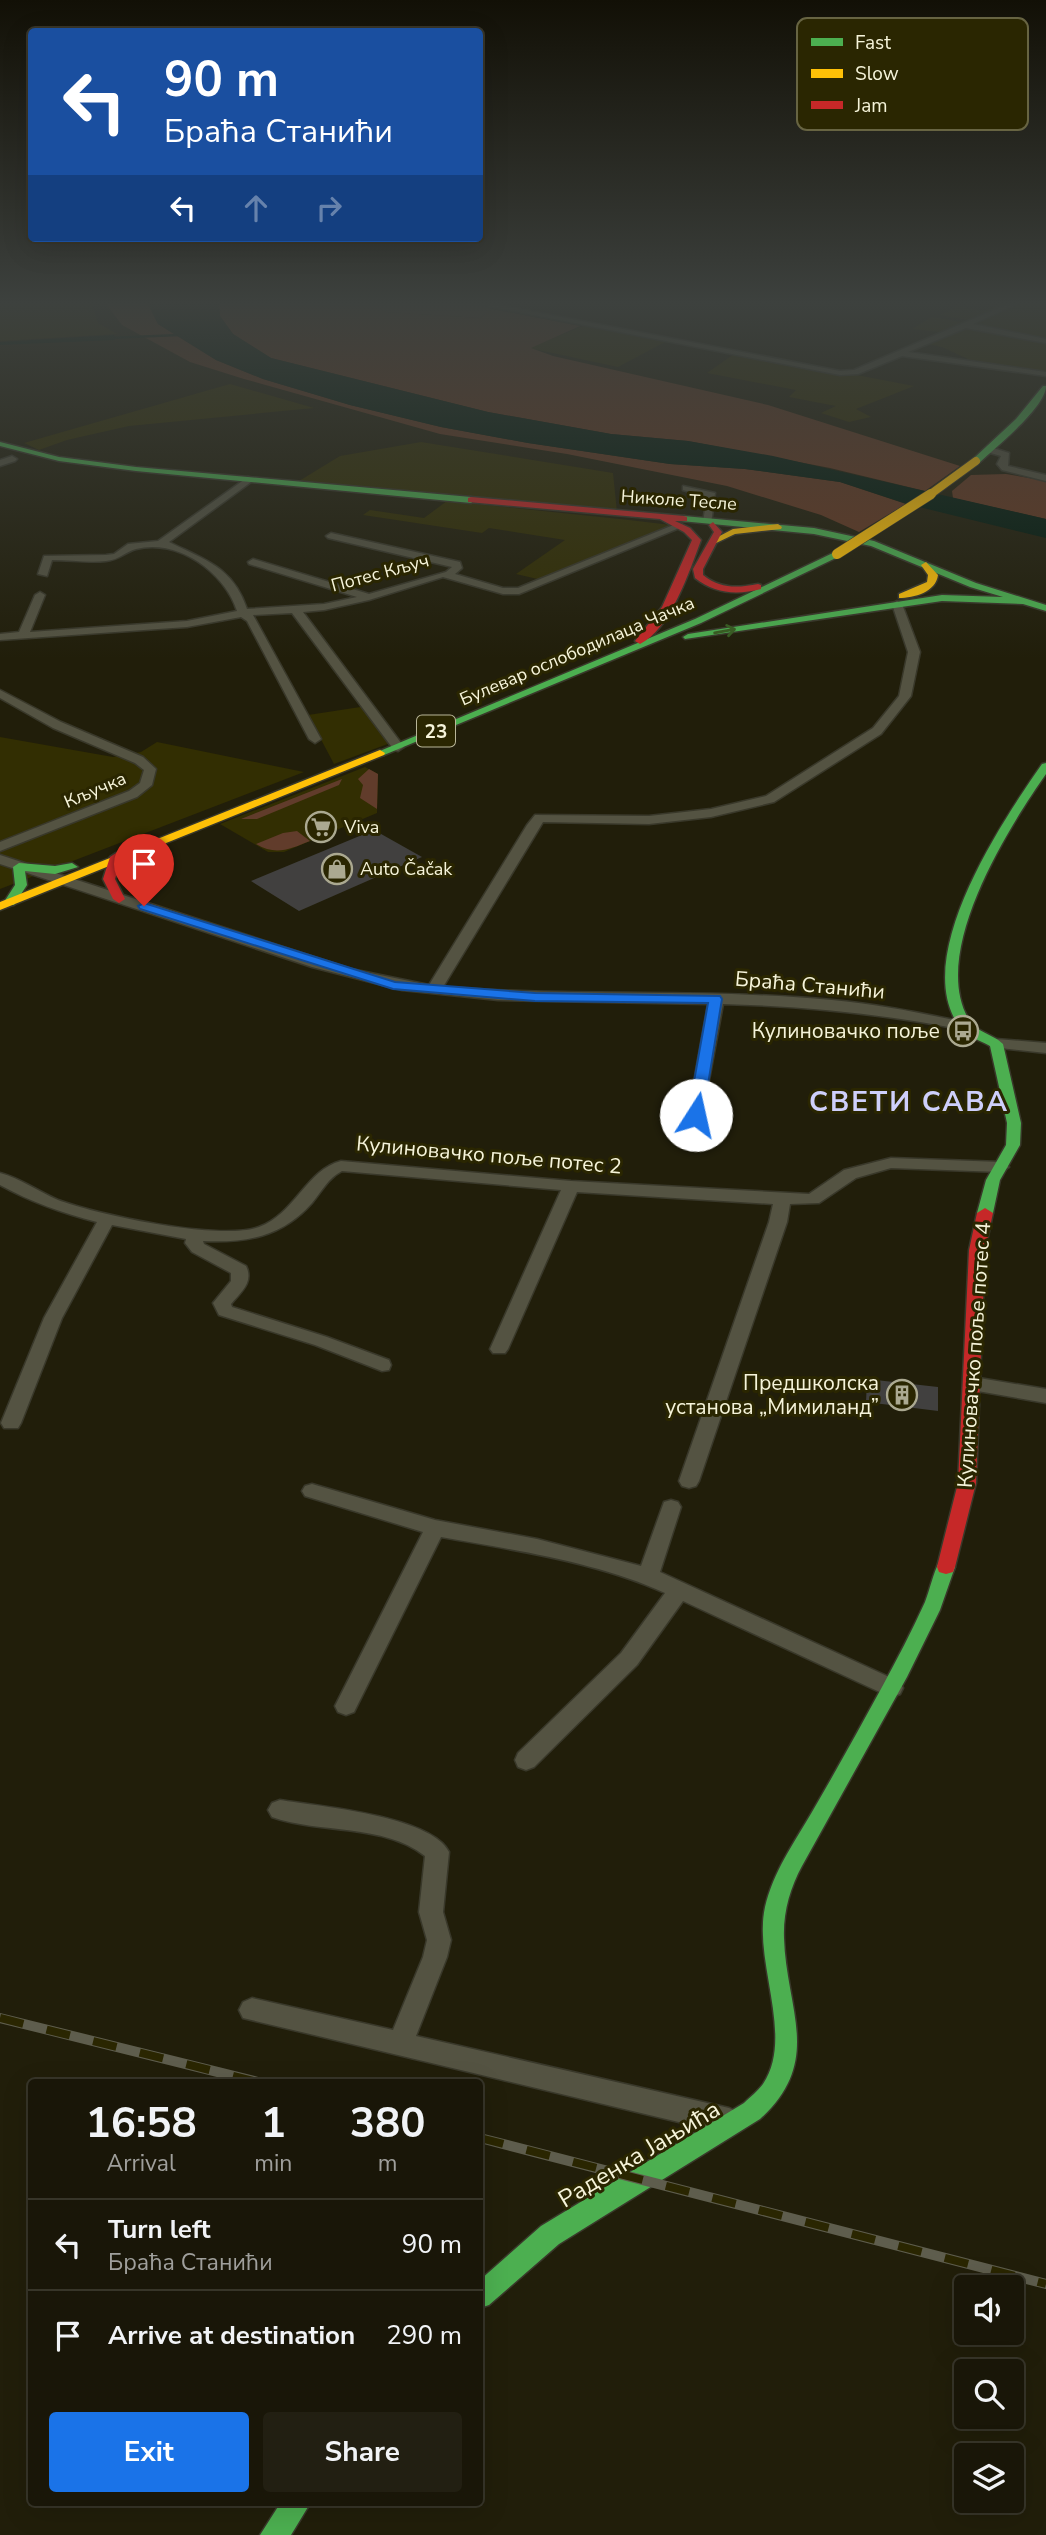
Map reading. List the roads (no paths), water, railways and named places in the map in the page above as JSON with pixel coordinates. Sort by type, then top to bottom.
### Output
[{"type":"main road","name":"Булевар ослободилаца Чачка","points":[[5,904],[116,857],[398,747],[634,649],[787,579],[836,554],[912,508],[990,450],[1017,422]]},
{"type":"main road","name":"Николе Тесле","points":[[0,444],[84,463],[664,519],[713,527]]},
{"type":"main road","points":[[664,519],[690,532],[697,540]]},
{"type":"main road","points":[[713,527],[697,572],[707,585],[720,589],[744,590],[787,579]]},
{"type":"main road","points":[[634,649],[666,613],[697,540],[702,531],[713,527],[733,532],[778,527],[814,531],[874,544],[969,583],[1046,608]]},
{"type":"main road","points":[[918,591],[932,583],[933,575],[926,565]]},
{"type":"main road","points":[[787,579],[772,595],[779,605],[800,611],[822,611],[969,583]]},
{"type":"main road","points":[[942,598],[969,583]]},
{"type":"main road","points":[[634,649],[747,627],[942,598],[1022,601]]},
{"type":"main road","points":[[996,1044],[964,1026],[951,991],[951,976],[972,890],[990,853],[1046,765]]},
{"type":"main road","points":[[5,904],[21,885],[19,867],[55,870],[116,857]]},
{"type":"main road","points":[[116,857],[108,873],[109,885],[119,899]]},
{"type":"main road","name":"Кулиновачко поље потес 4","points":[[786,2029],[773,1941],[775,1917],[783,1883],[892,1688],[941,1589],[967,1483],[978,1250],[993,1180],[1013,1145],[1014,1123],[996,1044]]},
{"type":"main road","name":"Раденка Јањића","points":[[483,2293],[550,2235],[763,2103],[777,2084],[784,2063],[786,2029]]},
{"type":"main road","points":[[274,2535],[295,2506]]},
{"type":"street","points":[[990,450],[1006,455],[1002,464],[1005,468],[1046,478]]},
{"type":"street","points":[[0,463],[12,460]]},
{"type":"street","points":[[164,544],[163,542],[248,480]]},
{"type":"street","points":[[686,488],[712,495],[713,527]]},
{"type":"street","name":"Потес Кључ","points":[[0,637],[187,624],[243,613],[296,610],[369,597],[449,574],[503,591],[519,591],[679,526]]},
{"type":"street","points":[[331,536],[456,564],[457,568],[449,574]]},
{"type":"street","points":[[43,574],[48,558],[106,558],[117,556],[132,546],[164,544],[193,555],[226,577],[240,600],[243,613],[251,619],[315,739]]},
{"type":"street","points":[[253,562],[369,597]]},
{"type":"street","points":[[23,635],[40,595]]},
{"type":"street","points":[[433,990],[533,825],[540,818],[649,820],[711,813],[770,799],[877,732],[905,696],[914,652],[897,604]]},
{"type":"street","points":[[296,610],[398,747]]},
{"type":"street","name":"Кључка","points":[[0,693],[57,725],[139,760],[150,769],[146,785],[133,794],[0,847]]},
{"type":"street","name":"Браћа Станићи","points":[[0,859],[393,985],[535,997],[760,999],[933,1018],[964,1026]]},
{"type":"street","points":[[696,1115],[716,999]]},
{"type":"street","points":[[996,1044],[1046,1048]]},
{"type":"street","name":"Кулиновачко поље потес 2","points":[[0,1178],[67,1209],[195,1234],[242,1236],[265,1230],[294,1210],[328,1171],[341,1166],[782,1199],[813,1199],[850,1174],[891,1163],[1001,1167]]},
{"type":"street","points":[[499,1349],[571,1185]]},
{"type":"street","points":[[689,1481],[778,1222],[782,1199]]},
{"type":"street","points":[[11,1423],[39,1344],[73,1276],[107,1218]]},
{"type":"street","points":[[195,1234],[194,1243],[198,1248],[240,1270],[240,1282],[222,1303],[225,1311],[321,1340],[382,1365]]},
{"type":"street","points":[[973,1384],[1046,1396]]},
{"type":"street","points":[[312,1492],[435,1528],[537,1548],[648,1576],[892,1688]]},
{"type":"street","points":[[648,1576],[671,1507]]},
{"type":"street","points":[[346,1706],[435,1528]]},
{"type":"street","points":[[526,1760],[629,1659],[679,1590]]},
{"type":"street","points":[[280,1810],[387,1829],[416,1837],[431,1844],[437,1852],[430,1896],[431,1912],[439,1940],[435,1957],[400,2045]]},
{"type":"street","points":[[251,2010],[735,2122]]},
{"type":"railway","points":[[0,2018],[246,2079]]},
{"type":"railway","points":[[483,2139],[1046,2284]]},
{"type":"place","name":"Viva","points":[[321,827]]},
{"type":"place","name":"Auto Čačak","points":[[337,869]]},
{"type":"place","name":"Кулиновачко поље","points":[[963,1031]]},
{"type":"place","name":"Предшколска установа „Мимиланд”","points":[[902,1395]]},
{"type":"district","name":"СВЕТИ САВА","points":[[909,1101]]}]
